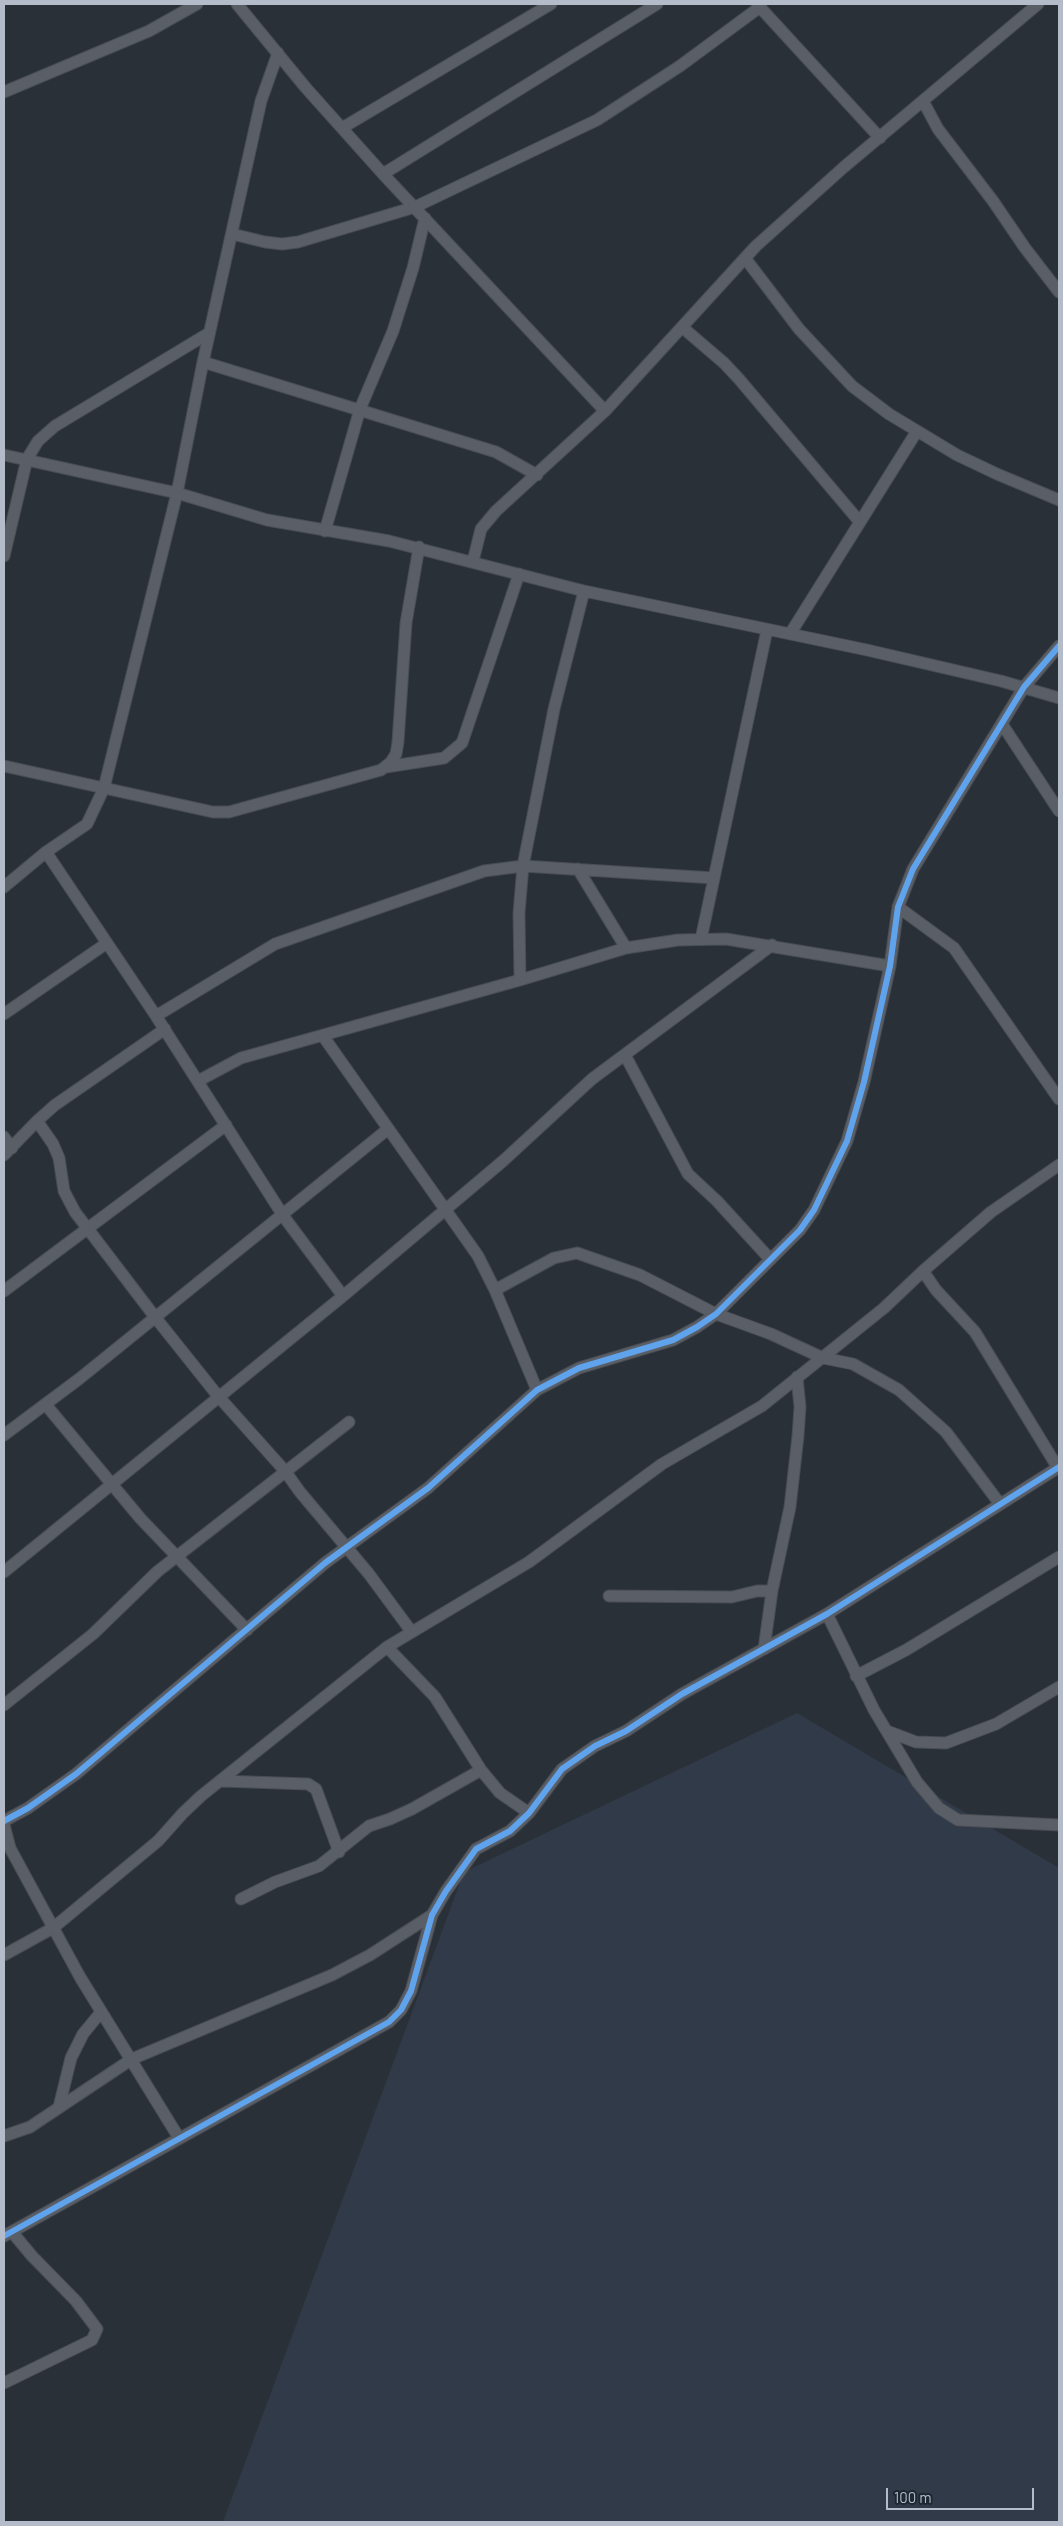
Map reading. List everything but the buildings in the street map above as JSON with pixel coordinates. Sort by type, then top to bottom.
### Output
[{"type":"street","points":[[4,92],[149,31],[197,4]]},
{"type":"street","points":[[237,4],[383,174],[605,412]]},
{"type":"street","points":[[342,128],[551,4]]},
{"type":"street","points":[[383,174],[657,4]]},
{"type":"street","points":[[473,562],[481,529],[496,511],[605,412],[745,258],[809,197],[1038,4]]},
{"type":"street","points":[[232,234],[282,244],[298,242],[415,207],[596,120],[680,66],[758,5],[880,138]]},
{"type":"street","points":[[4,888],[46,852],[87,824],[104,788],[177,493],[209,333],[261,101],[278,53]]},
{"type":"street","points":[[923,101],[938,129],[1059,292]]},
{"type":"street","points":[[325,531],[360,409],[393,331],[411,274],[425,218]]},
{"type":"street","points":[[745,258],[799,329],[852,386],[889,414],[988,470],[1059,500]]},
{"type":"street","points":[[682,327],[724,363],[859,521]]},
{"type":"street","points":[[4,556],[27,460],[38,441],[54,426],[209,333]]},
{"type":"street","points":[[203,362],[496,452],[537,475]]},
{"type":"street","points":[[790,634],[917,430]]},
{"type":"street","points":[[4,455],[177,493],[268,520],[418,547],[584,591],[867,650],[1024,687],[1059,698]]},
{"type":"street","points":[[386,767],[396,754],[398,742],[406,623],[418,547]]},
{"type":"street","points":[[5,768],[213,812],[229,812],[386,767],[444,758],[462,743],[519,574]]},
{"type":"street","points":[[520,980],[519,913],[523,866],[554,709],[584,591]]},
{"type":"street","points":[[701,939],[767,630]]},
{"type":"street","points":[[179,2138],[132,2059],[101,2012],[53,1928],[10,1848],[4,1823],[76,1774],[346,1547],[428,1488],[537,1390],[579,1368],[673,1340],[716,1314],[800,1230],[814,1210],[847,1140],[864,1082],[890,966],[898,907],[913,869],[1024,687],[1059,646]]},
{"type":"street","points":[[1002,724],[1059,811]]},
{"type":"street","points":[[46,852],[165,1029],[283,1215],[343,1296]]},
{"type":"street","points":[[156,1016],[275,944],[484,871],[523,866],[714,878]]},
{"type":"street","points":[[578,869],[626,948]]},
{"type":"street","points":[[898,907],[954,948],[1059,1099]]},
{"type":"street","points":[[198,1080],[241,1058],[520,980],[626,948],[678,940],[726,939],[772,945],[890,966]]},
{"type":"street","points":[[4,1014],[107,943]]},
{"type":"street","points":[[4,1572],[40,1540],[114,1484],[134,1464],[343,1296],[445,1210],[592,1080],[772,945]]},
{"type":"street","points":[[8,1152],[37,1120],[165,1029]]},
{"type":"street","points":[[323,1036],[478,1256],[495,1290],[537,1390]]},
{"type":"street","points":[[625,1056],[688,1174],[717,1200],[770,1259]]},
{"type":"street","points":[[37,1120],[53,1144],[58,1158],[64,1191],[75,1212],[218,1396],[285,1471],[411,1631]]},
{"type":"street","points":[[4,1291],[226,1124]]},
{"type":"street","points":[[4,1436],[46,1405],[388,1129]]},
{"type":"street","points":[[4,1137],[8,1152]]},
{"type":"street","points":[[4,1955],[53,1928],[158,1841],[183,1812],[387,1647],[529,1562],[649,1473],[714,1432],[762,1406],[884,1308],[991,1212],[1059,1165]]},
{"type":"street","points":[[495,1290],[554,1258],[577,1253],[640,1276],[716,1314],[771,1334],[823,1358],[853,1364],[899,1390],[946,1432],[1000,1504]]},
{"type":"street","points":[[4,2383],[92,2340],[96,2335],[97,2329],[76,2301],[8,2234],[179,2138],[258,2097],[389,2022],[401,2010],[411,1991],[432,1915],[446,1891],[476,1849],[510,1831],[528,1813],[562,1769],[595,1746],[626,1731],[682,1694],[826,1614],[1059,1468],[975,1332],[936,1290],[923,1271]]},
{"type":"street","points":[[764,1649],[772,1591],[784,1536],[792,1484],[800,1407],[797,1377]]},
{"type":"street","points":[[46,1405],[114,1484],[140,1518],[247,1630]]},
{"type":"street","points":[[4,1705],[93,1634],[177,1555],[213,1530],[349,1422]]},
{"type":"street","points":[[856,1676],[913,1646],[1059,1557]]},
{"type":"street","points":[[608,1596],[732,1597],[772,1591]]},
{"type":"street","points":[[826,1614],[856,1676],[887,1731],[917,1782],[939,1808],[958,1820],[1059,1825]]},
{"type":"street","points":[[387,1647],[434,1697],[481,1770],[500,1793],[528,1813]]},
{"type":"street","points":[[887,1731],[916,1742],[946,1743],[996,1724],[1059,1687]]},
{"type":"street","points":[[242,1899],[275,1882],[319,1866],[339,1852],[358,1832],[412,1809],[481,1770]]},
{"type":"street","points":[[220,1781],[308,1784],[312,1786],[316,1789],[339,1852]]},
{"type":"street","points":[[5,2134],[30,2127],[132,2059],[370,1956],[432,1915]]},
{"type":"street","points":[[59,2107],[71,2058],[84,2034],[101,2012]]},
{"type":"shaded area","points":[[797,1713],[1059,1868],[1059,2522],[223,2522],[464,1872]]},
{"type":"cycle path","points":[[4,1821],[28,1808],[76,1774],[325,1563],[428,1488],[537,1390],[579,1368],[673,1340],[697,1327],[716,1314],[800,1230],[814,1210],[847,1141],[864,1082],[890,966],[898,907],[913,869],[1024,687],[1059,646]]},
{"type":"cycle path","points":[[4,2236],[389,2022],[401,2010],[411,1991],[432,1915],[446,1891],[476,1849],[510,1831],[529,1813],[562,1769],[595,1746],[626,1731],[682,1694],[827,1614],[1059,1467]]}]
